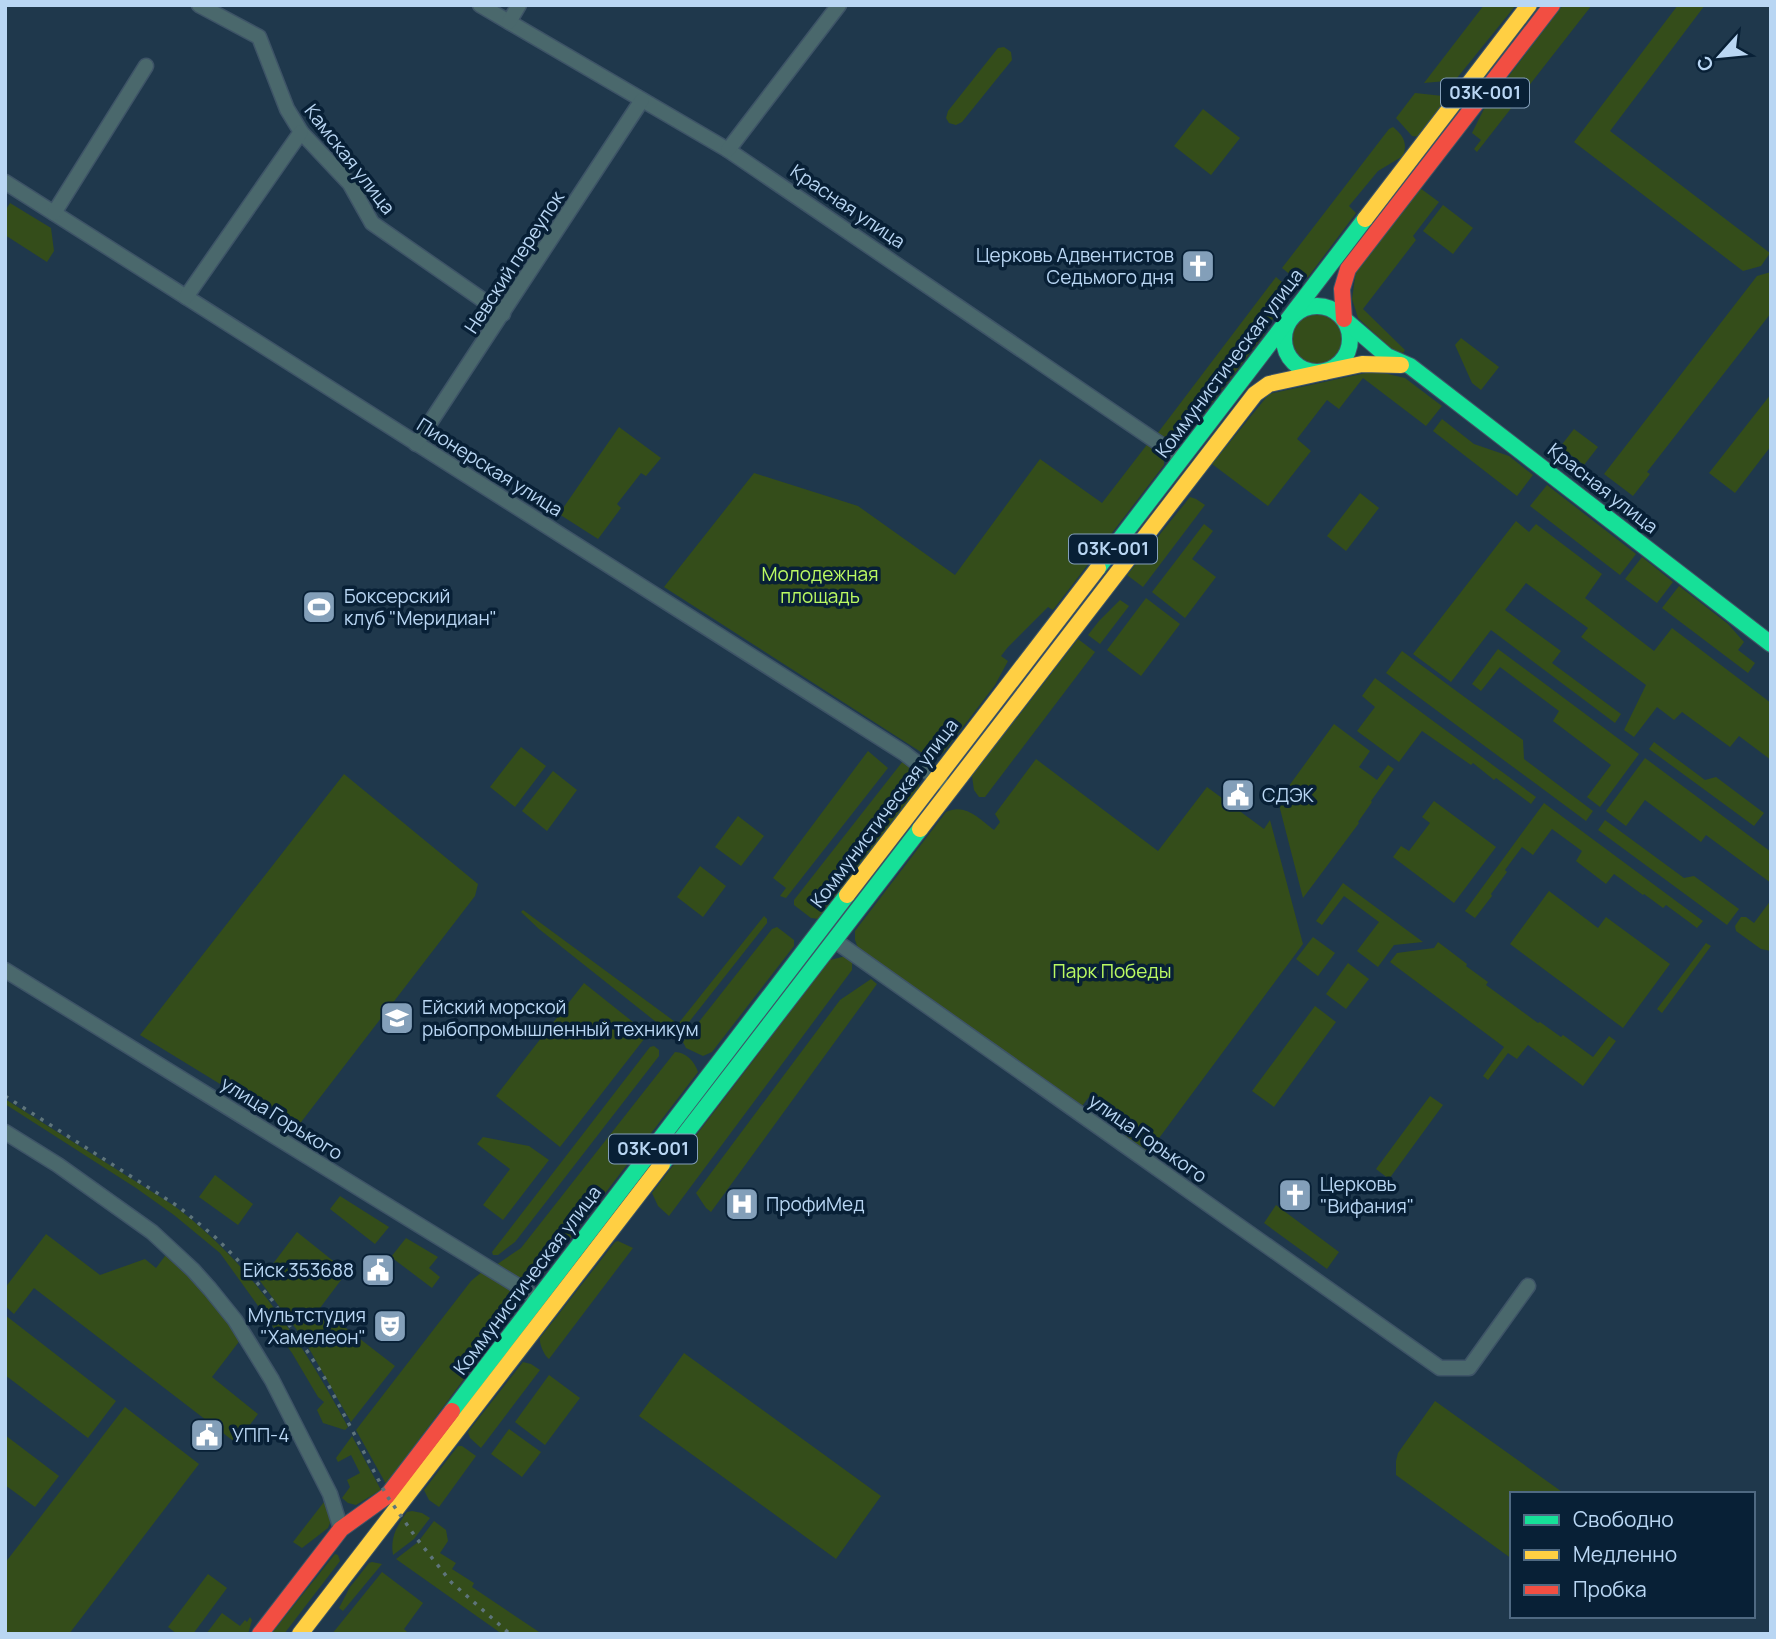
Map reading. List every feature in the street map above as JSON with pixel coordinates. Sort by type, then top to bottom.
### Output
[{"type":"main road","name":"Коммунистическая улица","points":[[300,1634],[363,1513],[387,1496],[1530,5]]},
{"type":"main road","name":"03К-001","points":[[1324,372],[1341,362],[1348,351],[1350,338],[1344,319],[1342,289],[1348,270],[1552,5]]},
{"type":"main road","name":"03К-001","points":[[1290,319],[1307,307],[1320,306],[1333,310],[1344,319]]},
{"type":"main road","points":[[1290,319],[1283,340],[1287,354],[1296,365],[1309,372],[1324,372],[1371,363],[1410,366]]},
{"type":"main road","name":"Красная улица","points":[[1344,319],[1387,356],[1410,366],[1771,644]]},
{"type":"main road","name":"Коммунистическая улица","points":[[260,1634],[347,1547],[834,940],[1255,394],[1269,384],[1324,372]]},
{"type":"street","name":"Камская улица","points":[[199,5],[259,37],[287,109],[302,132],[350,184],[372,223],[503,314]]},
{"type":"street","name":"Красная улица","points":[[480,5],[728,150],[1182,459]]},
{"type":"street","points":[[509,22],[519,5]]},
{"type":"street","points":[[728,150],[839,5]]},
{"type":"street","points":[[54,213],[146,66]]},
{"type":"street","name":"Невский переулок","points":[[416,444],[642,100]]},
{"type":"street","points":[[186,297],[302,132]]},
{"type":"street","name":"Пионерская улица","points":[[5,182],[892,746],[950,789]]},
{"type":"street","name":"улица Горького","points":[[834,940],[1440,1368],[1469,1368],[1528,1286]]},
{"type":"street","name":"улица Горького","points":[[5,970],[538,1299]]},
{"type":"street","points":[[5,1132],[58,1165],[152,1232],[202,1279],[234,1320],[272,1380],[330,1494],[347,1547]]},
{"type":"street","points":[[330,1494],[342,1505],[363,1513]]},
{"type":"green space","points":[[1484,5],[1516,5],[1457,78],[1424,83]]},
{"type":"green space","points":[[1563,5],[1592,5],[1477,152],[1474,149],[1481,140],[1472,133],[1485,107]]},
{"type":"green space","points":[[1678,5],[1705,5],[1610,131],[1770,253],[1761,266],[1743,271],[1574,142]]},
{"type":"green space","points":[[1004,47],[1011,52],[1012,60],[962,122],[956,125],[949,123],[946,118],[948,111],[998,48]]},
{"type":"green space","points":[[1415,93],[1443,96],[1447,101],[1420,137],[1412,136],[1396,118]]},
{"type":"green space","points":[[1203,109],[1240,138],[1211,175],[1174,146]]},
{"type":"green space","points":[[1393,127],[1404,140],[1403,156],[1378,171],[1349,206],[1356,213],[1308,277],[1297,278],[1288,273],[1282,268]]},
{"type":"green space","points":[[1420,188],[1439,202],[1413,236],[1416,240],[1363,309],[1405,350],[1403,353],[1393,351],[1358,318],[1352,299],[1356,271]]},
{"type":"green space","points":[[10,203],[51,228],[54,251],[47,262],[5,235],[5,211]]},
{"type":"green space","points":[[1443,205],[1473,228],[1453,254],[1423,231]]},
{"type":"green space","points":[[1771,272],[1771,313],[1647,472],[1650,474],[1633,496],[1604,474],[1757,276]]},
{"type":"green space","points":[[1276,277],[1285,284],[1286,295],[1264,335],[1183,441],[1171,442],[1157,434]]},
{"type":"green space","points":[[1314,311],[1327,314],[1338,323],[1343,335],[1343,348],[1332,362],[1304,365],[1291,352],[1288,334],[1305,314]]},
{"type":"green space","points":[[1461,338],[1499,367],[1481,390],[1472,383],[1455,345]]},
{"type":"green space","points":[[1375,371],[1405,378],[1442,406],[1426,426],[1363,378],[1339,409],[1327,400],[1297,439],[1311,451],[1268,506],[1212,464],[1269,394]]},
{"type":"green space","points":[[1771,394],[1771,446],[1735,493],[1709,473]]},
{"type":"green space","points":[[1442,419],[1474,444],[1509,456],[1533,475],[1517,496],[1433,431]]},
{"type":"green space","points":[[619,427],[661,458],[646,476],[641,473],[617,504],[621,508],[598,539],[559,514]]},
{"type":"green space","points":[[1574,429],[1598,447],[1584,465],[1560,447]]},
{"type":"green space","name":"Молодежная площадь","points":[[1149,442],[1164,454],[1164,465],[1053,610],[1048,607],[1008,647],[1001,656],[1008,661],[995,685],[943,753],[933,756],[924,754],[664,587],[754,473],[858,506],[955,575],[1040,459],[1102,503]]},
{"type":"green space","points":[[1547,485],[1636,554],[1620,575],[1530,506]]},
{"type":"green space","points":[[1360,493],[1379,508],[1346,551],[1327,536]]},
{"type":"green space","points":[[1190,497],[1205,505],[1143,587],[1127,575]]},
{"type":"green space","points":[[1516,521],[1529,532],[1536,524],[1602,574],[1585,598],[1654,651],[1672,628],[1771,703],[1771,760],[1739,736],[1730,747],[1682,712],[1674,720],[1657,707],[1634,737],[1624,730],[1646,685],[1581,637],[1588,628],[1526,583],[1505,610],[1561,651],[1552,663],[1621,714],[1615,723],[1491,630],[1451,682],[1413,654]]},
{"type":"green space","points":[[1204,524],[1213,531],[1192,559],[1216,577],[1185,618],[1152,592]]},
{"type":"green space","points":[[1642,557],[1673,582],[1657,603],[1625,579]]},
{"type":"green space","points":[[1679,586],[1728,624],[1744,642],[1738,650],[1755,663],[1748,673],[1662,608]]},
{"type":"green space","points":[[1146,598],[1180,624],[1141,676],[1107,650]]},
{"type":"green space","points":[[1120,600],[1129,606],[1100,644],[1088,635]]},
{"type":"green space","points":[[1078,639],[1095,652],[985,797],[979,797],[974,790],[972,776]]},
{"type":"green space","points":[[1498,649],[1639,754],[1600,807],[1587,797],[1611,765],[1553,721],[1559,711],[1500,667],[1481,691],[1472,684]]},
{"type":"green space","points":[[1402,651],[1523,740],[1524,759],[1593,811],[1586,821],[1386,673]]},
{"type":"green space","points":[[1375,678],[1536,797],[1531,804],[1496,778],[1494,780],[1473,763],[1471,765],[1422,731],[1399,762],[1357,731],[1375,707],[1362,696]]},
{"type":"green space","points":[[1334,724],[1370,751],[1359,767],[1377,780],[1388,765],[1394,769],[1359,823],[1303,898],[1278,801]]},
{"type":"green space","points":[[1654,742],[1705,780],[1716,777],[1764,813],[1754,826],[1649,749]]},
{"type":"green space","points":[[521,747],[546,766],[515,807],[490,787]]},
{"type":"green space","points":[[868,751],[888,768],[786,898],[780,896],[786,888],[773,878]]},
{"type":"green space","points":[[1645,758],[1771,852],[1771,883],[1706,835],[1701,842],[1645,800],[1626,826],[1606,811]]},
{"type":"green space","name":"Парк Победы","points":[[1036,759],[1158,851],[1207,787],[1264,829],[1270,820],[1303,944],[1148,1153],[1125,1136],[1131,1127],[1089,1097],[1082,1106],[858,948],[855,940],[855,931],[946,812],[960,809],[966,811],[994,830],[1000,822],[995,814]]},
{"type":"green space","points":[[903,761],[914,772],[919,787],[819,919],[811,918],[794,905],[794,900]]},
{"type":"green space","points":[[553,771],[577,790],[547,831],[522,811]]},
{"type":"green space","points":[[344,774],[478,884],[475,896],[295,1130],[140,1035]]},
{"type":"green space","points":[[1434,801],[1496,847],[1454,903],[1393,857],[1401,846],[1409,851],[1430,823],[1422,817]]},
{"type":"green space","points":[[1544,803],[1703,921],[1697,928],[1666,905],[1663,908],[1614,874],[1606,884],[1576,861],[1582,851],[1552,829],[1533,855],[1522,847],[1475,918],[1465,911]]},
{"type":"green space","points":[[738,816],[764,836],[741,866],[715,847]]},
{"type":"green space","points":[[1605,820],[1684,878],[1694,876],[1739,909],[1727,925],[1598,830]]},
{"type":"green space","points":[[700,866],[726,886],[703,917],[677,897]]},
{"type":"green space","points":[[1343,883],[1423,942],[1394,945],[1378,967],[1357,951],[1379,922],[1344,896],[1322,925],[1316,921]]},
{"type":"green space","points":[[1549,891],[1598,928],[1606,917],[1670,964],[1623,1028],[1510,944]]},
{"type":"green space","points":[[1771,900],[1771,951],[1761,949],[1736,931],[1735,926],[1741,917],[1754,923]]},
{"type":"green space","points":[[523,910],[678,1024],[764,916],[767,923],[675,1037],[539,929],[521,912]]},
{"type":"green space","points":[[777,927],[794,940],[794,946],[712,1052],[703,1056],[686,1048],[683,1042],[772,929]]},
{"type":"green space","points":[[1313,937],[1335,953],[1318,976],[1296,959]]},
{"type":"green space","points":[[1438,942],[1488,982],[1486,985],[1538,1023],[1561,1037],[1563,1035],[1593,1057],[1609,1036],[1616,1041],[1583,1086],[1528,1045],[1517,1059],[1508,1053],[1488,1080],[1483,1076],[1504,1047],[1390,962],[1397,953],[1434,948]]},
{"type":"green space","points":[[1706,943],[1711,946],[1662,1013],[1657,1009]]},
{"type":"green space","points":[[842,957],[852,962],[852,970],[669,1216],[658,1206],[652,1193],[830,960]]},
{"type":"green space","points":[[1348,963],[1369,979],[1346,1009],[1326,994]]},
{"type":"green space","points":[[871,979],[877,984],[711,1212],[696,1193],[840,1000]]},
{"type":"green space","points":[[584,983],[648,1034],[560,1147],[496,1096]]},
{"type":"green space","points":[[1315,1006],[1336,1022],[1274,1107],[1252,1091]]},
{"type":"green space","points":[[654,1046],[659,1050],[659,1056],[515,1242],[498,1255],[493,1255],[492,1252],[650,1047]]},
{"type":"green space","points":[[675,1052],[690,1058],[698,1072],[537,1282],[523,1282],[496,1265],[521,1248]]},
{"type":"green space","points":[[1430,1096],[1443,1105],[1389,1179],[1376,1169]]},
{"type":"green space","points":[[5,1099],[173,1205],[201,1227],[227,1252],[272,1306],[312,1365],[348,1427],[345,1430],[323,1423],[317,1410],[324,1402],[220,1253],[174,1215],[5,1104]]},
{"type":"green space","points":[[483,1137],[529,1146],[549,1160],[503,1220],[483,1205],[510,1169],[477,1144]]},
{"type":"green space","points":[[215,1175],[253,1204],[238,1225],[199,1197]]},
{"type":"green space","points":[[340,1196],[389,1227],[375,1244],[330,1209]]},
{"type":"green space","points":[[1276,1205],[1339,1252],[1327,1269],[1264,1223]]},
{"type":"green space","points":[[297,1232],[347,1272],[320,1308],[395,1366],[351,1422],[303,1338],[260,1281]]},
{"type":"green space","points":[[46,1234],[100,1275],[145,1259],[156,1268],[168,1252],[205,1290],[241,1339],[212,1377],[258,1414],[236,1443],[34,1288],[14,1314],[5,1306],[5,1288]]},
{"type":"green space","points":[[406,1238],[438,1257],[429,1268],[440,1277],[432,1288],[391,1257]]},
{"type":"green space","points":[[618,1241],[633,1248],[549,1359],[542,1349],[540,1338]]},
{"type":"green space","points":[[483,1271],[511,1290],[516,1309],[386,1484],[356,1430],[471,1281]]},
{"type":"green space","points":[[5,1315],[116,1401],[88,1438],[5,1375]]},
{"type":"green space","points":[[684,1353],[881,1496],[836,1559],[639,1416]]},
{"type":"green space","points":[[523,1362],[540,1370],[481,1448],[470,1438],[468,1432]]},
{"type":"green space","points":[[549,1375],[580,1398],[545,1445],[515,1422]]},
{"type":"green space","points":[[1435,1401],[1562,1492],[1510,1492],[1510,1558],[1396,1475],[1398,1453]]},
{"type":"green space","points":[[125,1407],[199,1464],[69,1634],[5,1634],[5,1563]]},
{"type":"green space","points":[[509,1429],[541,1452],[522,1477],[491,1454]]},
{"type":"green space","points":[[5,1435],[59,1476],[35,1507],[5,1485]]},
{"type":"green space","points":[[352,1436],[381,1490],[356,1505],[342,1498],[350,1487],[347,1480],[360,1473],[351,1455],[338,1462],[336,1458]]},
{"type":"green space","points":[[458,1446],[476,1456],[439,1507],[429,1500],[424,1490]]},
{"type":"green space","points":[[324,1502],[328,1504],[331,1520],[328,1528],[302,1548],[293,1542]]},
{"type":"green space","points":[[412,1511],[430,1518],[414,1539],[393,1555],[395,1532],[407,1512]]},
{"type":"green space","points":[[434,1521],[446,1530],[448,1541],[440,1553],[456,1563],[452,1569],[474,1583],[472,1587],[542,1634],[502,1634],[396,1559],[418,1542]]},
{"type":"green space","points":[[335,1554],[340,1561],[284,1634],[271,1634]]},
{"type":"green space","points":[[372,1562],[382,1564],[343,1611],[339,1608],[350,1587]]},
{"type":"green space","points":[[382,1572],[423,1603],[404,1629],[409,1634],[332,1634]]},
{"type":"green space","points":[[208,1574],[227,1588],[193,1634],[177,1634],[168,1627]]},
{"type":"green space","points":[[222,1613],[240,1626],[250,1617],[252,1620],[248,1634],[206,1634]]},
{"type":"railway","points":[[5,1096],[179,1207],[235,1257],[272,1300],[323,1375],[387,1496],[417,1539],[451,1582],[510,1634]]},
{"type":"traffic: fast","points":[[1098,568],[1365,219]]},
{"type":"traffic: fast","points":[[1323,306],[1341,315],[1348,326],[1350,339],[1348,352],[1341,363],[1330,370],[1311,372],[1293,363],[1286,352],[1284,333],[1293,315],[1304,308],[1323,306]]},
{"type":"traffic: fast","points":[[1344,319],[1387,356],[1410,366],[1771,644]]},
{"type":"traffic: fast","points":[[662,1164],[920,829]]},
{"type":"traffic: fast","points":[[452,1411],[847,895]]},
{"type":"traffic: slow","points":[[1365,219],[1529,5]]},
{"type":"traffic: slow","points":[[1324,372],[1362,364],[1401,365]]},
{"type":"traffic: slow","points":[[920,829],[1255,394],[1269,384],[1324,372]]},
{"type":"traffic: slow","points":[[847,895],[1098,568]]},
{"type":"traffic: slow","points":[[300,1634],[662,1164]]},
{"type":"traffic: jam","points":[[1344,319],[1342,289],[1348,269],[1552,5]]},
{"type":"traffic: jam","points":[[260,1634],[341,1529],[387,1496],[452,1411]]},
{"type":"place","name":"Церковь Адвентистов Седьмого дня","points":[[1198,266]]},
{"type":"place","name":"Боксерский клуб \"Меридиан\"","points":[[319,607]]},
{"type":"place","name":"СДЭК","points":[[1238,795]]},
{"type":"place","name":"Ейский морской рыбопромышленный техникум","points":[[397,1018]]},
{"type":"place","name":"Церковь \"Вифания\"","points":[[1295,1195]]},
{"type":"place","name":"ПрофиМед","points":[[742,1204]]},
{"type":"place","name":"Ейск 353688","points":[[378,1270]]},
{"type":"place","name":"Мультстудия \"Хамелеон\"","points":[[390,1326]]},
{"type":"place","name":"УПП-4","points":[[207,1435]]}]
